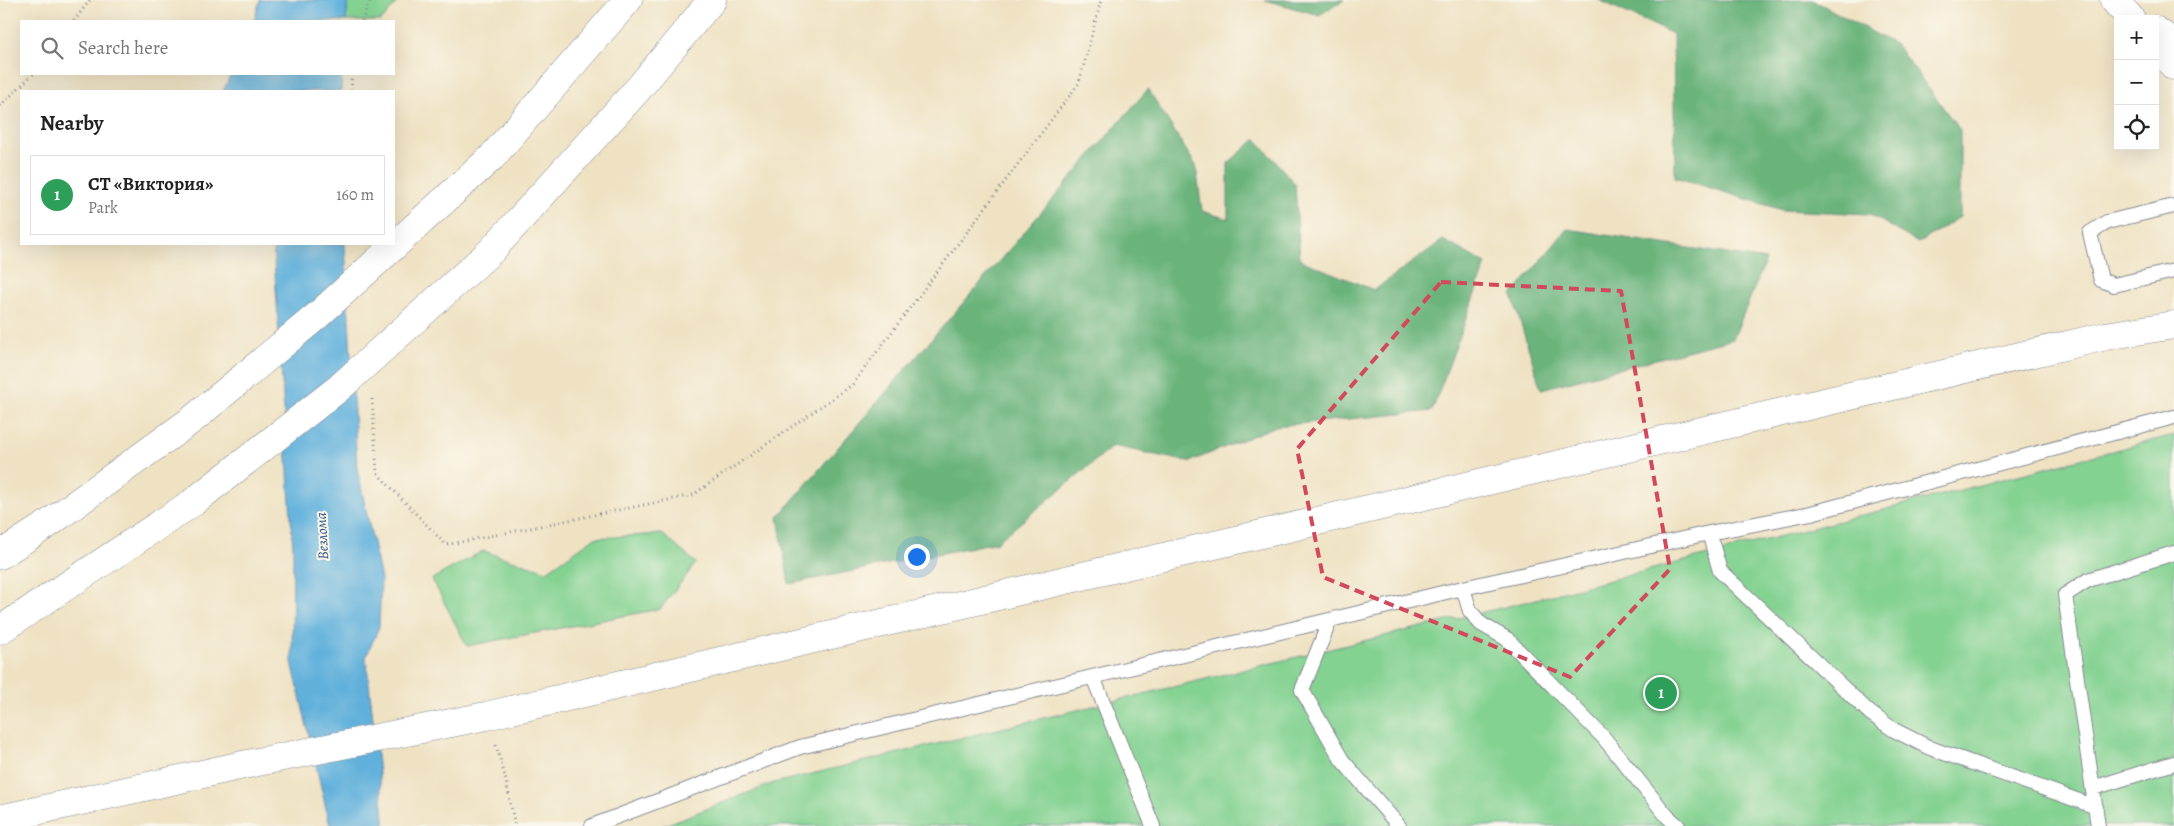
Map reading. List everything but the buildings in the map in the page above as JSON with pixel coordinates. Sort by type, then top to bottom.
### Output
[{"type":"street","points":[[0,555],[48,524],[193,419],[318,315],[492,158],[628,0]]},
{"type":"street","points":[[0,630],[192,503],[339,388],[491,251],[639,88],[712,0]]},
{"type":"street","points":[[2114,0],[2127,15]]},
{"type":"street","points":[[2119,0],[2137,15]]},
{"type":"street","points":[[2159,33],[2174,43]]},
{"type":"street","points":[[2159,50],[2174,66]]},
{"type":"street","points":[[0,819],[243,765],[486,716],[2087,341],[2174,325]]},
{"type":"lane","points":[[2174,206],[2107,222],[2090,233],[2100,280],[2114,285],[2174,271]]},
{"type":"lane","points":[[592,826],[800,747],[1463,588],[1709,533],[1810,513],[2174,417]]},
{"type":"lane","points":[[1709,533],[1720,571],[1870,713],[1894,730],[1930,748],[2096,807]]},
{"type":"lane","points":[[2098,826],[2065,595],[2088,580],[2174,553]]},
{"type":"lane","points":[[1463,588],[1470,611],[1481,624],[1507,639],[1604,738],[1667,816],[1678,826]]},
{"type":"lane","points":[[1330,620],[1302,690],[1342,760],[1399,826]]},
{"type":"lane","points":[[1093,677],[1153,826]]},
{"type":"lane","points":[[2093,788],[2174,763]]},
{"type":"path","points":[[75,20],[90,0]]},
{"type":"path","points":[[362,20],[370,0]]},
{"type":"path","points":[[372,393],[377,473],[446,545],[693,495],[852,386],[1079,82],[1101,0]]},
{"type":"path","points":[[0,106],[32,75]]},
{"type":"path","points":[[351,75],[352,90]]},
{"type":"path","points":[[505,776],[515,826]]},
{"type":"highlighted area","points":[[1441,282],[1621,291],[1670,569],[1570,677],[1323,577],[1297,449]]},
{"type":"green space","points":[[348,0],[399,0],[382,20],[346,20]]},
{"type":"green space","points":[[1265,0],[1344,0],[1319,15]]},
{"type":"green space","points":[[1599,0],[1813,0],[1896,45],[1960,130],[1960,217],[1918,243],[1870,214],[1782,210],[1675,177],[1673,34]]},
{"type":"green space","points":[[1148,89],[1196,166],[1202,211],[1228,219],[1228,163],[1256,139],[1295,184],[1300,260],[1374,290],[1443,240],[1486,264],[1432,411],[1276,426],[1189,462],[1113,446],[997,542],[789,584],[778,517]]},
{"type":"green space","points":[[1567,229],[1766,260],[1733,339],[1541,389],[1512,295]]},
{"type":"green space","points":[[2174,435],[2174,826],[662,826],[774,783],[1521,603]]},
{"type":"green space","points":[[662,534],[696,563],[660,609],[467,646],[432,579],[483,551],[547,571],[594,538]]},
{"type":"water","points":[[260,0],[348,0],[346,20],[254,20]]},
{"type":"water","points":[[231,75],[342,75],[341,90],[223,90]]},
{"type":"water","name":"Везлома","points":[[273,245],[345,245],[357,468],[381,579],[379,627],[366,657],[385,826],[330,826],[292,662],[293,549]]},
{"type":"place","name":"СТ «Виктория»","points":[[1661,693]]}]
